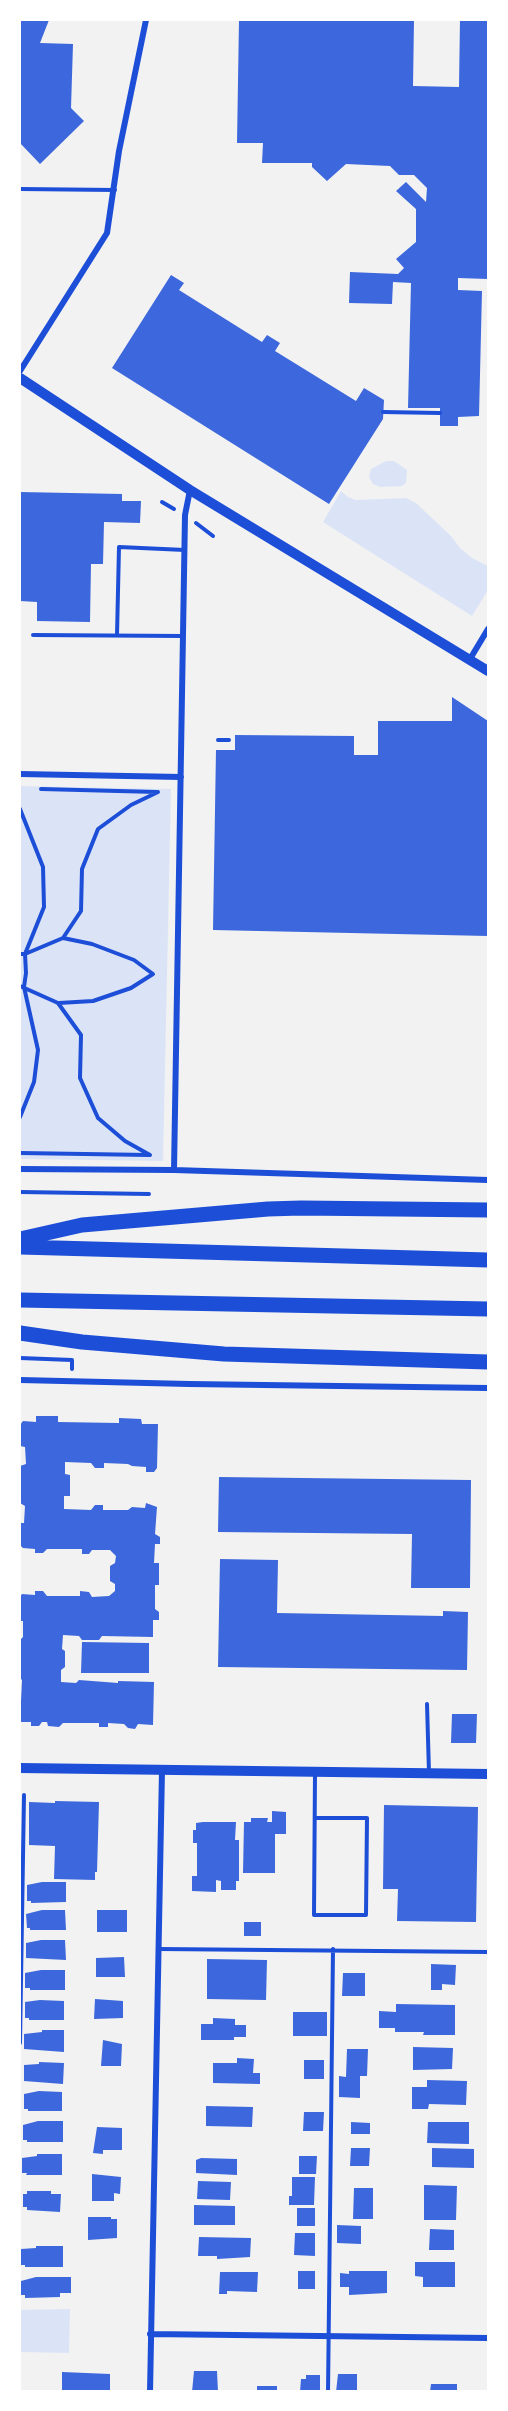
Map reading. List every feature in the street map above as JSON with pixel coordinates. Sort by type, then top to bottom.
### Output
[{"type":"highway","points":[[20,1239],[82,1225],[268,1209],[489,1210]]},
{"type":"highway","points":[[20,1247],[489,1260]]},
{"type":"highway","points":[[20,1300],[489,1309]]},
{"type":"highway","points":[[20,1333],[82,1342],[224,1354],[489,1362]]},
{"type":"street","points":[[20,370],[107,233],[119,151],[146,20]]},
{"type":"street","points":[[20,378],[190,490],[489,671]]},
{"type":"street","points":[[174,1170],[185,550],[186,515],[190,490]]},
{"type":"street","points":[[470,659],[489,629]]},
{"type":"street","points":[[20,774],[181,777]]},
{"type":"street","points":[[20,1169],[174,1170],[489,1180]]},
{"type":"street","points":[[20,1380],[489,1388]]},
{"type":"street","points":[[20,1768],[489,1774]]},
{"type":"street","points":[[150,2391],[162,1770]]},
{"type":"street","points":[[150,2334],[489,2338]]},
{"type":"lane","points":[[20,189],[115,190]]},
{"type":"lane","points":[[117,635],[119,547],[185,550]]},
{"type":"lane","points":[[33,634],[184,636]]},
{"type":"lane","points":[[427,1704],[429,1774]]},
{"type":"lane","points":[[315,1772],[314,1915],[366,1915],[367,1818],[316,1818]]},
{"type":"lane","points":[[158,1949],[489,1952]]},
{"type":"lane","points":[[328,2391],[333,1949]]},
{"type":"path","points":[[383,412],[440,412]]},
{"type":"path","points":[[218,740],[229,740]]},
{"type":"path","points":[[31,788],[158,792],[131,805],[98,829],[82,869],[81,911],[63,938]]},
{"type":"path","points":[[20,809],[43,867],[44,907],[22,954],[26,973],[22,986],[38,1050],[34,1082],[20,1117]]},
{"type":"path","points":[[22,954],[63,938],[92,944],[134,960],[153,974],[131,988],[93,1001],[58,1003],[22,986]]},
{"type":"path","points":[[20,1153],[150,1155],[125,1141],[98,1118],[80,1077],[81,1035],[58,1003]]},
{"type":"path","points":[[20,1192],[149,1194]]},
{"type":"path","points":[[20,1358],[72,1360],[71,1381]]},
{"type":"path","points":[[20,2043],[24,1795]]},
{"type":"shaded area","points":[[386,461],[394,461],[407,470],[406,483],[402,486],[380,487],[373,484],[369,477],[371,469]]},
{"type":"shaded area","points":[[341,491],[356,500],[406,498],[416,503],[451,536],[460,548],[472,558],[488,566],[488,590],[472,616],[323,522]]},
{"type":"shaded area","points":[[20,786],[171,789],[163,1161],[20,1159]]},
{"type":"shaded area","points":[[70,2309],[69,2353],[20,2352],[20,2310]]},
{"type":"building","points":[[20,20],[49,20],[40,43],[73,44],[71,108],[84,121],[40,164],[20,143]]},
{"type":"building","points":[[239,20],[414,20],[413,86],[459,87],[460,20],[488,20],[488,279],[458,278],[458,290],[482,291],[479,416],[458,417],[458,426],[440,426],[440,408],[408,408],[411,283],[393,282],[392,304],[349,303],[350,272],[398,274],[404,268],[396,259],[416,242],[416,209],[396,191],[406,182],[426,202],[427,188],[414,175],[399,175],[390,166],[346,164],[327,181],[312,167],[312,163],[262,163],[263,143],[237,143]]},
{"type":"building","points":[[171,275],[184,283],[179,290],[262,342],[267,335],[280,343],[275,351],[356,401],[364,388],[384,400],[383,419],[329,504],[112,368]]},
{"type":"building","points":[[20,492],[122,494],[122,501],[141,501],[140,523],[104,522],[103,564],[91,564],[90,622],[37,621],[37,602],[20,601]]},
{"type":"building","points":[[452,697],[488,721],[488,936],[213,930],[216,750],[235,750],[235,735],[354,736],[354,755],[378,755],[378,721],[452,721]]},
{"type":"building","points":[[36,1416],[58,1416],[58,1422],[119,1423],[119,1418],[141,1419],[142,1424],[158,1424],[157,1468],[154,1472],[146,1472],[146,1467],[128,1464],[104,1463],[104,1468],[95,1468],[91,1463],[65,1462],[65,1474],[70,1475],[70,1496],[64,1496],[64,1509],[91,1510],[95,1505],[103,1505],[103,1510],[128,1510],[132,1507],[145,1508],[146,1503],[157,1507],[155,1534],[160,1537],[160,1544],[155,1544],[154,1563],[159,1563],[159,1585],[155,1585],[155,1609],[159,1612],[159,1620],[153,1620],[153,1637],[102,1636],[99,1640],[82,1640],[79,1636],[63,1635],[62,1649],[65,1651],[65,1667],[61,1670],[61,1682],[76,1683],[79,1680],[118,1683],[118,1681],[154,1682],[153,1725],[138,1724],[135,1729],[128,1728],[124,1724],[108,1723],[108,1727],[99,1727],[99,1723],[63,1723],[59,1727],[48,1726],[47,1722],[42,1722],[39,1726],[31,1726],[31,1722],[20,1722],[22,1680],[20,1678],[20,1640],[23,1637],[23,1621],[20,1621],[20,1597],[22,1594],[35,1595],[35,1591],[43,1591],[47,1596],[80,1596],[80,1591],[89,1592],[92,1597],[109,1596],[115,1591],[115,1584],[110,1581],[110,1566],[115,1563],[116,1556],[110,1550],[92,1550],[89,1554],[82,1554],[82,1549],[47,1549],[43,1553],[35,1553],[35,1549],[23,1548],[20,1545],[20,1523],[24,1523],[25,1506],[20,1503],[20,1466],[26,1464],[25,1447],[20,1446],[20,1425],[23,1421],[36,1422]]},
{"type":"building","points":[[219,1477],[471,1480],[470,1588],[411,1588],[412,1534],[218,1532]]},
{"type":"building","points":[[220,1559],[278,1560],[277,1613],[443,1616],[443,1611],[468,1612],[467,1670],[218,1667]]},
{"type":"building","points":[[82,1642],[149,1643],[149,1673],[81,1673]]},
{"type":"building","points":[[452,1714],[477,1714],[476,1743],[451,1743]]},
{"type":"building","points":[[55,1801],[99,1802],[95,1880],[54,1879],[55,1846],[29,1845],[29,1802],[55,1803]]},
{"type":"building","points":[[384,1805],[478,1807],[476,1922],[397,1921],[398,1889],[383,1889]]},
{"type":"building","points":[[272,1811],[286,1812],[286,1834],[275,1834],[275,1873],[243,1873],[244,1822],[251,1822],[251,1818],[268,1818],[267,1822],[272,1822]]},
{"type":"building","points":[[236,1822],[235,1840],[239,1840],[239,1881],[236,1881],[236,1890],[221,1890],[221,1881],[216,1880],[216,1892],[192,1891],[192,1876],[197,1876],[197,1843],[193,1843],[193,1830],[196,1830],[196,1823]]},
{"type":"building","points":[[42,1882],[66,1882],[66,1902],[31,1903],[27,1901],[27,1885]]},
{"type":"building","points":[[42,1910],[65,1910],[66,1930],[30,1930],[27,1928],[26,1914]]},
{"type":"building","points":[[97,1910],[127,1910],[127,1932],[97,1932]]},
{"type":"building","points":[[244,1922],[261,1922],[261,1936],[244,1936]]},
{"type":"building","points":[[41,1940],[65,1940],[66,1960],[26,1958],[26,1943]]},
{"type":"building","points":[[124,1957],[125,1977],[96,1977],[96,1958]]},
{"type":"building","points":[[207,1959],[267,1960],[266,2000],[207,1999]]},
{"type":"building","points":[[431,1964],[456,1965],[455,1985],[442,1984],[442,1990],[431,1990]]},
{"type":"building","points":[[65,1970],[65,1990],[25,1988],[25,1973]]},
{"type":"building","points":[[343,1973],[365,1973],[365,1996],[342,1996]]},
{"type":"building","points":[[95,1999],[123,2001],[123,2018],[94,2019]]},
{"type":"building","points":[[64,2001],[64,2020],[25,2018],[25,2002]]},
{"type":"building","points":[[396,2004],[455,2005],[455,2035],[423,2035],[424,2032],[395,2032],[395,2028],[379,2028],[379,2011],[396,2012]]},
{"type":"building","points":[[293,2012],[327,2012],[327,2036],[293,2036]]},
{"type":"building","points":[[213,2018],[235,2019],[235,2025],[246,2025],[246,2037],[234,2037],[234,2040],[201,2040],[201,2024],[213,2024]]},
{"type":"building","points":[[42,2030],[64,2030],[64,2052],[24,2049],[24,2034],[42,2032]]},
{"type":"building","points":[[103,2040],[122,2044],[121,2066],[101,2066]]},
{"type":"building","points":[[413,2047],[453,2048],[452,2069],[413,2070]]},
{"type":"building","points":[[347,2049],[368,2049],[367,2076],[360,2076],[360,2098],[339,2097],[339,2076],[346,2077]]},
{"type":"building","points":[[237,2058],[254,2059],[253,2073],[260,2073],[260,2084],[213,2083],[213,2063],[237,2063]]},
{"type":"building","points":[[304,2060],[324,2060],[324,2079],[304,2079]]},
{"type":"building","points":[[39,2062],[64,2063],[63,2084],[24,2081],[24,2065],[39,2064]]},
{"type":"building","points":[[427,2080],[467,2081],[466,2105],[429,2104],[428,2109],[412,2109],[412,2087],[427,2087]]},
{"type":"building","points":[[39,2091],[62,2092],[62,2111],[24,2109],[24,2094]]},
{"type":"building","points":[[206,2106],[253,2107],[252,2127],[206,2126]]},
{"type":"building","points":[[304,2112],[324,2112],[323,2131],[303,2131]]},
{"type":"building","points":[[38,2121],[63,2121],[63,2142],[23,2140],[23,2125]]},
{"type":"building","points":[[351,2122],[370,2123],[370,2134],[351,2134]]},
{"type":"building","points":[[428,2122],[469,2122],[469,2144],[427,2143]]},
{"type":"building","points":[[97,2127],[122,2128],[122,2150],[103,2150],[103,2154],[93,2153]]},
{"type":"building","points":[[351,2148],[370,2148],[369,2166],[350,2166]]},
{"type":"building","points":[[432,2148],[474,2149],[474,2168],[432,2167]]},
{"type":"building","points":[[37,2154],[62,2154],[62,2175],[22,2173],[22,2158],[37,2156]]},
{"type":"building","points":[[299,2156],[317,2156],[316,2174],[299,2174]]},
{"type":"building","points":[[201,2158],[237,2159],[237,2175],[196,2173],[196,2160]]},
{"type":"building","points":[[92,2174],[121,2177],[120,2194],[114,2193],[114,2201],[92,2201]]},
{"type":"building","points":[[292,2177],[315,2177],[314,2205],[289,2205],[289,2196],[292,2196]]},
{"type":"building","points":[[198,2181],[231,2182],[230,2200],[197,2199]]},
{"type":"building","points":[[424,2185],[457,2186],[456,2220],[424,2220]]},
{"type":"building","points":[[354,2188],[373,2188],[373,2219],[353,2219]]},
{"type":"building","points":[[27,2191],[51,2191],[51,2194],[61,2194],[60,2212],[27,2210],[27,2207],[23,2207],[23,2194],[27,2194]]},
{"type":"building","points":[[194,2205],[235,2206],[235,2225],[194,2225]]},
{"type":"building","points":[[297,2208],[315,2208],[315,2226],[297,2226]]},
{"type":"building","points":[[88,2217],[117,2219],[117,2238],[88,2240]]},
{"type":"building","points":[[337,2225],[361,2226],[361,2244],[337,2243]]},
{"type":"building","points":[[430,2229],[454,2230],[454,2250],[429,2250]]},
{"type":"building","points":[[295,2233],[315,2233],[315,2256],[294,2255]]},
{"type":"building","points":[[199,2237],[251,2238],[250,2257],[217,2259],[217,2256],[198,2256]]},
{"type":"building","points":[[36,2246],[63,2246],[63,2267],[25,2267],[21,2265],[21,2249],[36,2248]]},
{"type":"building","points":[[415,2262],[455,2262],[455,2287],[423,2287],[423,2277],[415,2276]]},
{"type":"building","points":[[298,2271],[315,2271],[315,2289],[298,2289]]},
{"type":"building","points":[[349,2271],[387,2271],[387,2293],[349,2295],[349,2287],[340,2287],[340,2273],[349,2274]]},
{"type":"building","points":[[220,2272],[258,2272],[257,2292],[227,2291],[227,2294],[219,2294]]},
{"type":"building","points":[[36,2277],[71,2277],[71,2293],[60,2293],[60,2297],[25,2298],[25,2295],[21,2295],[21,2281]]},
{"type":"building","points":[[194,2371],[217,2371],[218,2392],[192,2392]]},
{"type":"building","points":[[62,2372],[110,2374],[110,2390],[62,2392]]},
{"type":"building","points":[[338,2374],[357,2374],[357,2392],[336,2392]]},
{"type":"building","points":[[306,2375],[320,2375],[320,2392],[300,2392],[301,2379],[306,2379]]},
{"type":"building","points":[[431,2384],[457,2384],[457,2392],[430,2392]]},
{"type":"building","points":[[257,2386],[277,2386],[277,2392],[257,2392]]}]
